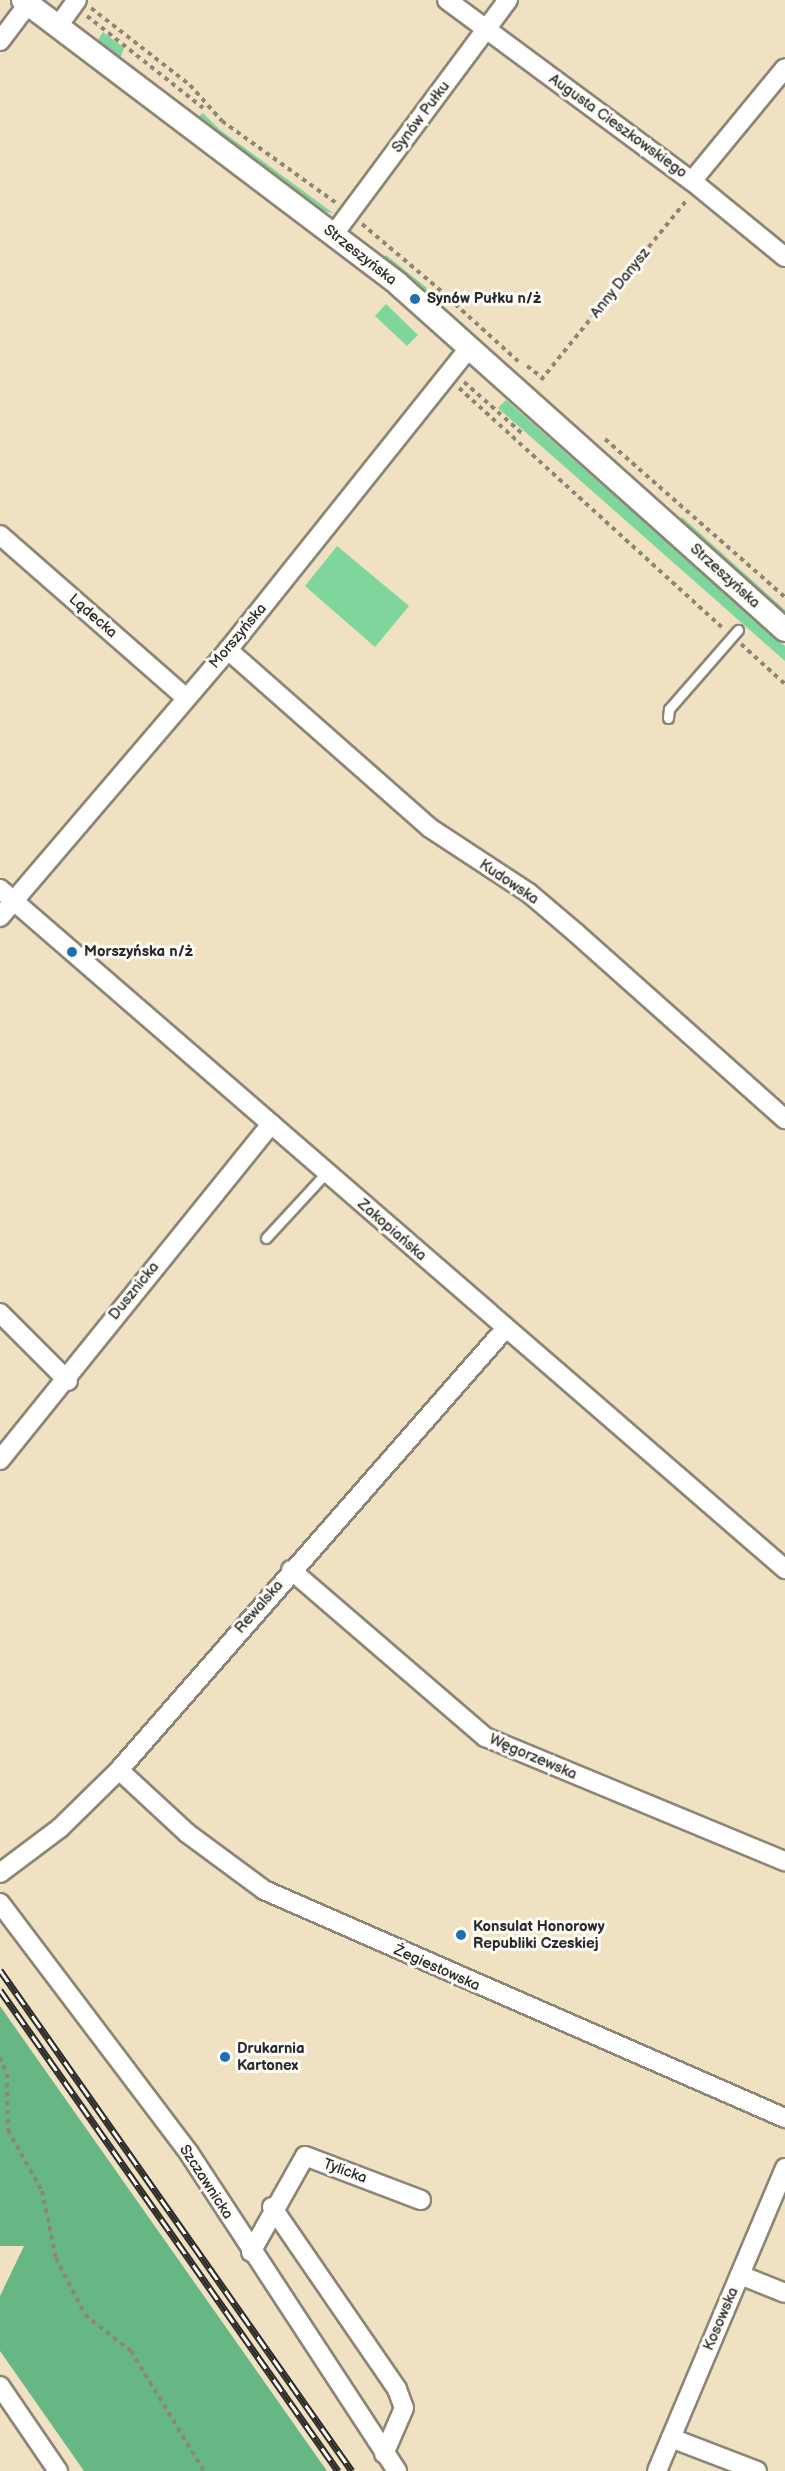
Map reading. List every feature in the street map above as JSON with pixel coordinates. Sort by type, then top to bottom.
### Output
[{"type":"street","name":"Augusta Cieszkowskiego","points":[[447,0],[696,183],[785,257]]},
{"type":"street","name":"Synów Pułku","points":[[334,234],[507,0]]},
{"type":"street","points":[[58,26],[81,1]]},
{"type":"street","points":[[0,41],[25,2]]},
{"type":"street","name":"Strzeszyńska","points":[[25,2],[334,234],[469,348],[785,630]]},
{"type":"street","points":[[696,183],[785,68]]},
{"type":"street","name":"Morszyńska","points":[[0,917],[7,895],[228,650],[469,348]]},
{"type":"street","name":"Lądecka","points":[[0,535],[185,697]]},
{"type":"street","name":"Kudowska","points":[[228,650],[430,828],[576,933],[785,1119]]},
{"type":"street","name":"Zakopiańska","points":[[7,895],[785,1569]]},
{"type":"street","name":"Dusznicka","points":[[0,1460],[68,1381],[119,1308],[271,1124]]},
{"type":"street","points":[[0,1313],[68,1381]]},
{"type":"street","name":"Rewalska","points":[[0,1873],[60,1828],[119,1770],[291,1570],[506,1328]]},
{"type":"street","name":"Węgorzewska","points":[[291,1570],[484,1737],[785,1861]]},
{"type":"street","name":"Żegiestowska","points":[[119,1770],[187,1833],[264,1890],[785,2118]]},
{"type":"street","name":"Szczawnicka","points":[[0,1903],[189,2153],[251,2252],[397,2471]]},
{"type":"street","name":"Tylicka","points":[[251,2252],[272,2207],[305,2156],[421,2199]]},
{"type":"street","name":"Kosowska","points":[[657,2471],[785,2168]]},
{"type":"street","points":[[272,2207],[397,2389],[404,2408],[384,2454]]},
{"type":"street","points":[[740,2275],[785,2293]]},
{"type":"street","points":[[0,2386],[58,2471]]},
{"type":"street","points":[[671,2438],[757,2471]]},
{"type":"lane","points":[[668,718],[669,709],[736,634]]},
{"type":"lane","points":[[266,1238],[326,1173]]},
{"type":"path","points":[[81,1],[207,106],[344,207]]},
{"type":"path","name":"Anny Danysz","points":[[527,366],[542,379],[696,183]]},
{"type":"path","points":[[356,217],[375,236],[446,295]]},
{"type":"path","points":[[459,377],[524,435]]},
{"type":"path","points":[[453,381],[484,412],[736,634],[785,684]]},
{"type":"path","points":[[484,412],[489,408]]},
{"type":"path","points":[[597,432],[785,597]]},
{"type":"path","points":[[0,2057],[7,2074],[8,2130],[42,2191],[56,2258],[85,2315],[131,2351],[204,2471]]},
{"type":"green space","points":[[103,32],[124,48],[120,59],[97,41]]},
{"type":"green space","points":[[203,113],[219,129],[333,213],[322,211],[198,117]]},
{"type":"green space","points":[[386,255],[427,288],[426,292],[383,258]]},
{"type":"green space","points":[[386,304],[418,335],[407,346],[375,316]]},
{"type":"green space","points":[[506,400],[785,646],[785,661],[498,408]]},
{"type":"green space","points":[[682,517],[785,610],[785,615],[679,520]]},
{"type":"green space","points":[[337,546],[409,606],[375,647],[305,586]]},
{"type":"green space","points":[[0,2006],[327,2471],[84,2471],[0,2351],[0,2296],[24,2246],[0,2246]]},
{"type":"railway","points":[[0,1970],[352,2471]]},
{"type":"railway","points":[[0,1990],[338,2471]]},
{"type":"place","name":"Synów Pułku n/ż","points":[[415,299]]},
{"type":"place","name":"Morszyńska n/ż","points":[[72,952]]},
{"type":"place","name":"Konsulat Honorowy Republiki Czeskiej","points":[[461,1935]]},
{"type":"place","name":"Drukarnia Kartonex","points":[[225,2057]]}]
